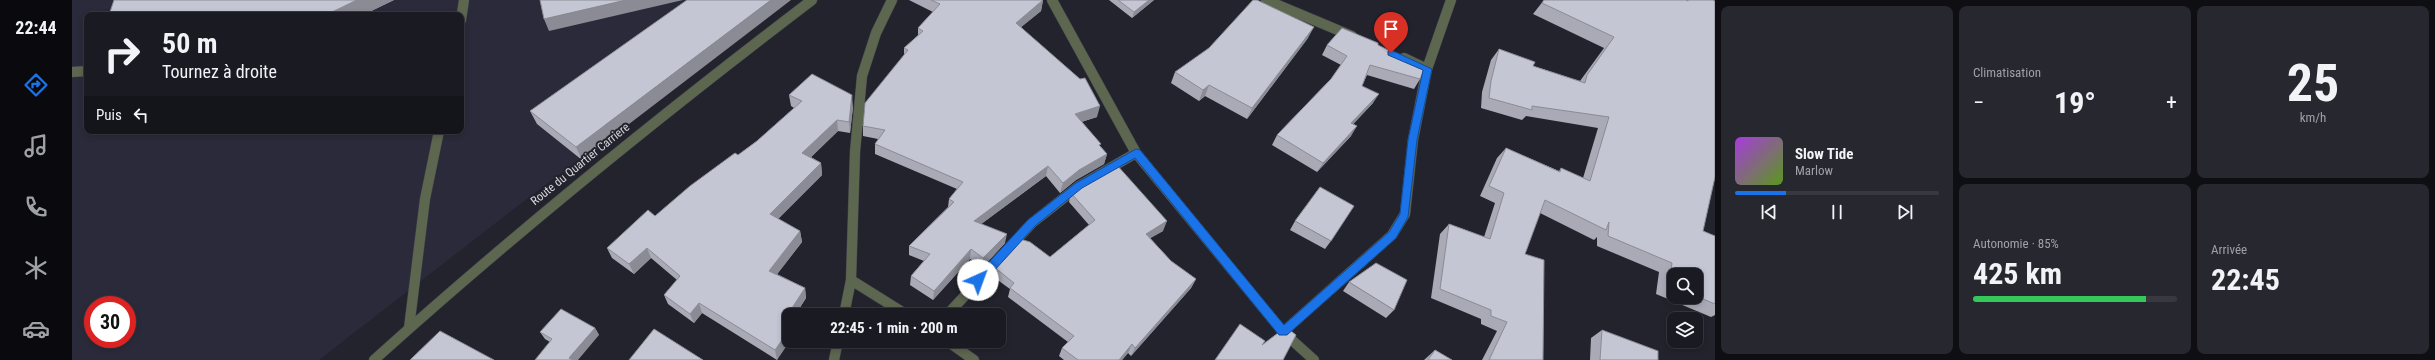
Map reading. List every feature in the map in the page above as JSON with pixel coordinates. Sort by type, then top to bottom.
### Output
[{"type":"street","points":[[462,12],[464,0]]},
{"type":"street","name":"Route du Quartier Carriere","points":[[374,360],[569,189],[707,79],[812,0]]},
{"type":"street","points":[[845,308],[851,280],[855,152],[862,76],[876,33],[892,0]]},
{"type":"street","points":[[1052,0],[1136,153],[1283,332],[1314,360]]},
{"type":"street","points":[[1266,0],[1358,39]]},
{"type":"street","points":[[1283,332],[1392,235],[1404,214],[1413,140],[1427,69],[1451,0]]},
{"type":"street","points":[[1393,54],[1427,69]]},
{"type":"street","points":[[72,72],[84,71]]},
{"type":"street","points":[[409,328],[425,199],[438,134]]},
{"type":"street","points":[[953,308],[1032,223],[1079,186],[1136,153]]},
{"type":"street","points":[[851,280],[897,308]]},
{"type":"street","points":[[834,360],[837,348]]},
{"type":"street","points":[[957,348],[974,360]]},
{"type":"shaded area","points":[[72,0],[791,0],[515,208],[319,360],[72,360]]},
{"type":"building","points":[[114,0],[357,0],[332,12],[110,12]]},
{"type":"building","points":[[540,0],[626,0],[544,19]]},
{"type":"building","points":[[687,0],[771,0],[576,147],[530,111]]},
{"type":"building","points":[[931,0],[1043,0],[1016,23],[1080,79],[1085,78],[1100,106],[1075,114],[1101,144],[1099,145],[1107,154],[1079,170],[1063,183],[1048,166],[974,221],[1007,234],[983,258],[971,249],[934,291],[911,276],[930,254],[909,246],[954,202],[949,199],[963,182],[875,144],[885,130],[863,126],[865,103],[908,50],[904,48],[923,31],[918,28],[940,4]]},
{"type":"building","points":[[1118,0],[1149,0],[1134,12]]},
{"type":"building","points":[[1253,0],[1257,0],[1314,27],[1252,108],[1209,85],[1203,90],[1175,72],[1209,48]]},
{"type":"building","points":[[1544,0],[1715,1],[1715,177],[1703,231],[1715,236],[1715,304],[1703,299],[1703,268],[1671,268],[1672,263],[1608,236],[1609,222],[1606,230],[1545,200],[1525,254],[1544,260],[1543,360],[1489,360],[1507,322],[1491,316],[1491,310],[1440,289],[1449,224],[1490,239],[1504,193],[1489,186],[1506,148],[1560,172],[1561,168],[1590,181],[1609,117],[1532,106],[1532,110],[1489,98],[1491,81],[1499,49],[1535,62],[1533,66],[1585,83],[1587,75],[1614,37],[1542,3]]},
{"type":"building","points":[[1342,28],[1378,43],[1378,45],[1425,68],[1420,79],[1370,65],[1362,86],[1379,94],[1351,123],[1357,126],[1323,163],[1277,135],[1331,79],[1347,56],[1327,45]]},
{"type":"building","points":[[812,74],[852,95],[849,122],[837,120],[802,153],[821,163],[770,214],[800,231],[769,271],[805,288],[792,308],[782,308],[782,340],[775,350],[699,303],[690,314],[664,295],[680,276],[647,248],[629,264],[607,248],[648,210],[655,216],[690,186],[735,153],[738,155],[757,141],[802,101],[789,95]]},
{"type":"building","points":[[1116,164],[1167,221],[1146,234],[1171,261],[1196,279],[1135,348],[1132,344],[1119,360],[1078,360],[1062,348],[1074,336],[1010,288],[1014,283],[994,267],[1020,239],[1030,242],[1050,257],[1095,220],[1071,193]]},
{"type":"building","points":[[1320,187],[1354,206],[1331,241],[1295,221]]},
{"type":"building","points":[[1376,263],[1407,280],[1394,310],[1349,282]]},
{"type":"building","points":[[561,309],[595,328],[569,358],[573,360],[535,360],[552,339],[540,332]]},
{"type":"building","points":[[1240,324],[1265,341],[1262,345],[1286,327],[1296,335],[1283,360],[1215,360]]},
{"type":"building","points":[[654,329],[703,360],[629,360]]},
{"type":"building","points":[[1602,330],[1658,351],[1658,360],[1600,360]]},
{"type":"building","points":[[440,331],[494,360],[410,360]]},
{"type":"building","points":[[1435,350],[1452,360],[1428,360]]},
{"type":"route","points":[[978,280],[1032,223],[1079,186],[1136,153],[1283,332],[1392,235],[1404,214],[1413,140],[1427,69],[1391,53]]}]
